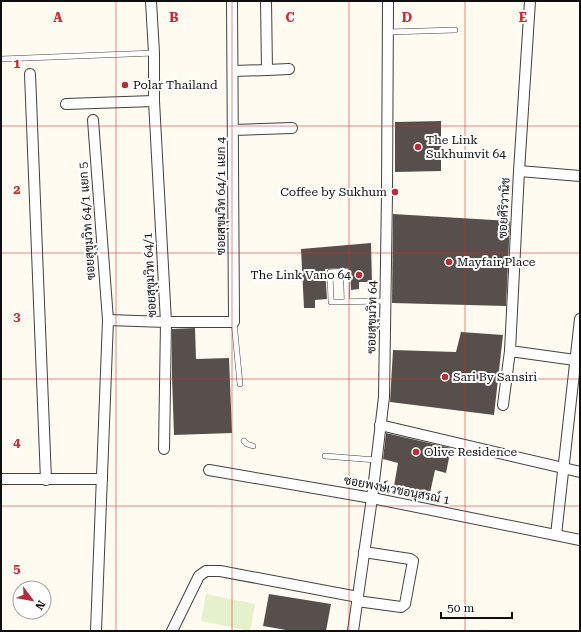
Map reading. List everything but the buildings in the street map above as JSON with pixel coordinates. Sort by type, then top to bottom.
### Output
[{"type":"street","name":"ซอยสุขุมวิท 64/1","points":[[108,320],[166,322],[154,101],[154,53],[151,1]]},
{"type":"street","name":"ซอยสุขุมวิท 64/1 แยก 4","points":[[232,1],[234,322]]},
{"type":"street","points":[[266,1],[267,70]]},
{"type":"street","name":"ซอยสุขุมวิท 64","points":[[353,631],[372,498],[384,397],[388,1]]},
{"type":"street","name":"ซอยศิริวานิช","points":[[503,405],[510,351],[519,171],[530,1]]},
{"type":"street","points":[[233,71],[289,69]]},
{"type":"street","points":[[30,74],[46,480]]},
{"type":"street","points":[[66,104],[154,101]]},
{"type":"street","name":"ซอยสุขุมวิท 64/1 แยก 5","points":[[93,120],[108,320]]},
{"type":"street","points":[[233,130],[292,128]]},
{"type":"street","points":[[519,171],[580,176]]},
{"type":"street","points":[[556,535],[563,468],[576,392],[575,360],[580,319]]},
{"type":"street","points":[[96,631],[108,320]]},
{"type":"street","points":[[164,449],[166,322],[234,322]]},
{"type":"street","points":[[510,351],[575,360]]},
{"type":"street","points":[[380,425],[580,472]]},
{"type":"street","name":"ซอยพงษ์เวชอนุสรณ์ 1","points":[[209,470],[372,498],[580,540]]},
{"type":"street","points":[[1,479],[102,480]]},
{"type":"street","points":[[172,631],[199,576],[206,571],[220,571],[357,599],[401,606],[405,604],[413,561],[410,558],[364,552]]},
{"type":"lane","points":[[388,32],[455,30]]},
{"type":"lane","points":[[1,59],[154,53]]},
{"type":"lane","points":[[347,301],[346,271],[330,272],[331,302],[385,301]]},
{"type":"lane","points":[[234,322],[240,384]]},
{"type":"lane","points":[[244,441],[253,446]]},
{"type":"lane","points":[[325,456],[376,460]]},
{"type":"green space","points":[[206,594],[255,604],[250,631],[201,621]]},
{"type":"place","name":"Polar Thailand","points":[[125,85]]},
{"type":"place","name":"The Link Sukhumvit 64","points":[[418,147]]},
{"type":"place","name":"Coffee by Sukhum","points":[[395,192]]},
{"type":"place","name":"Mayfair Place","points":[[449,262]]},
{"type":"place","name":"The Link Vano 64","points":[[359,275]]},
{"type":"place","name":"Sari By Sansiri","points":[[445,377]]},
{"type":"place","name":"Olive Residence","points":[[416,452]]}]
